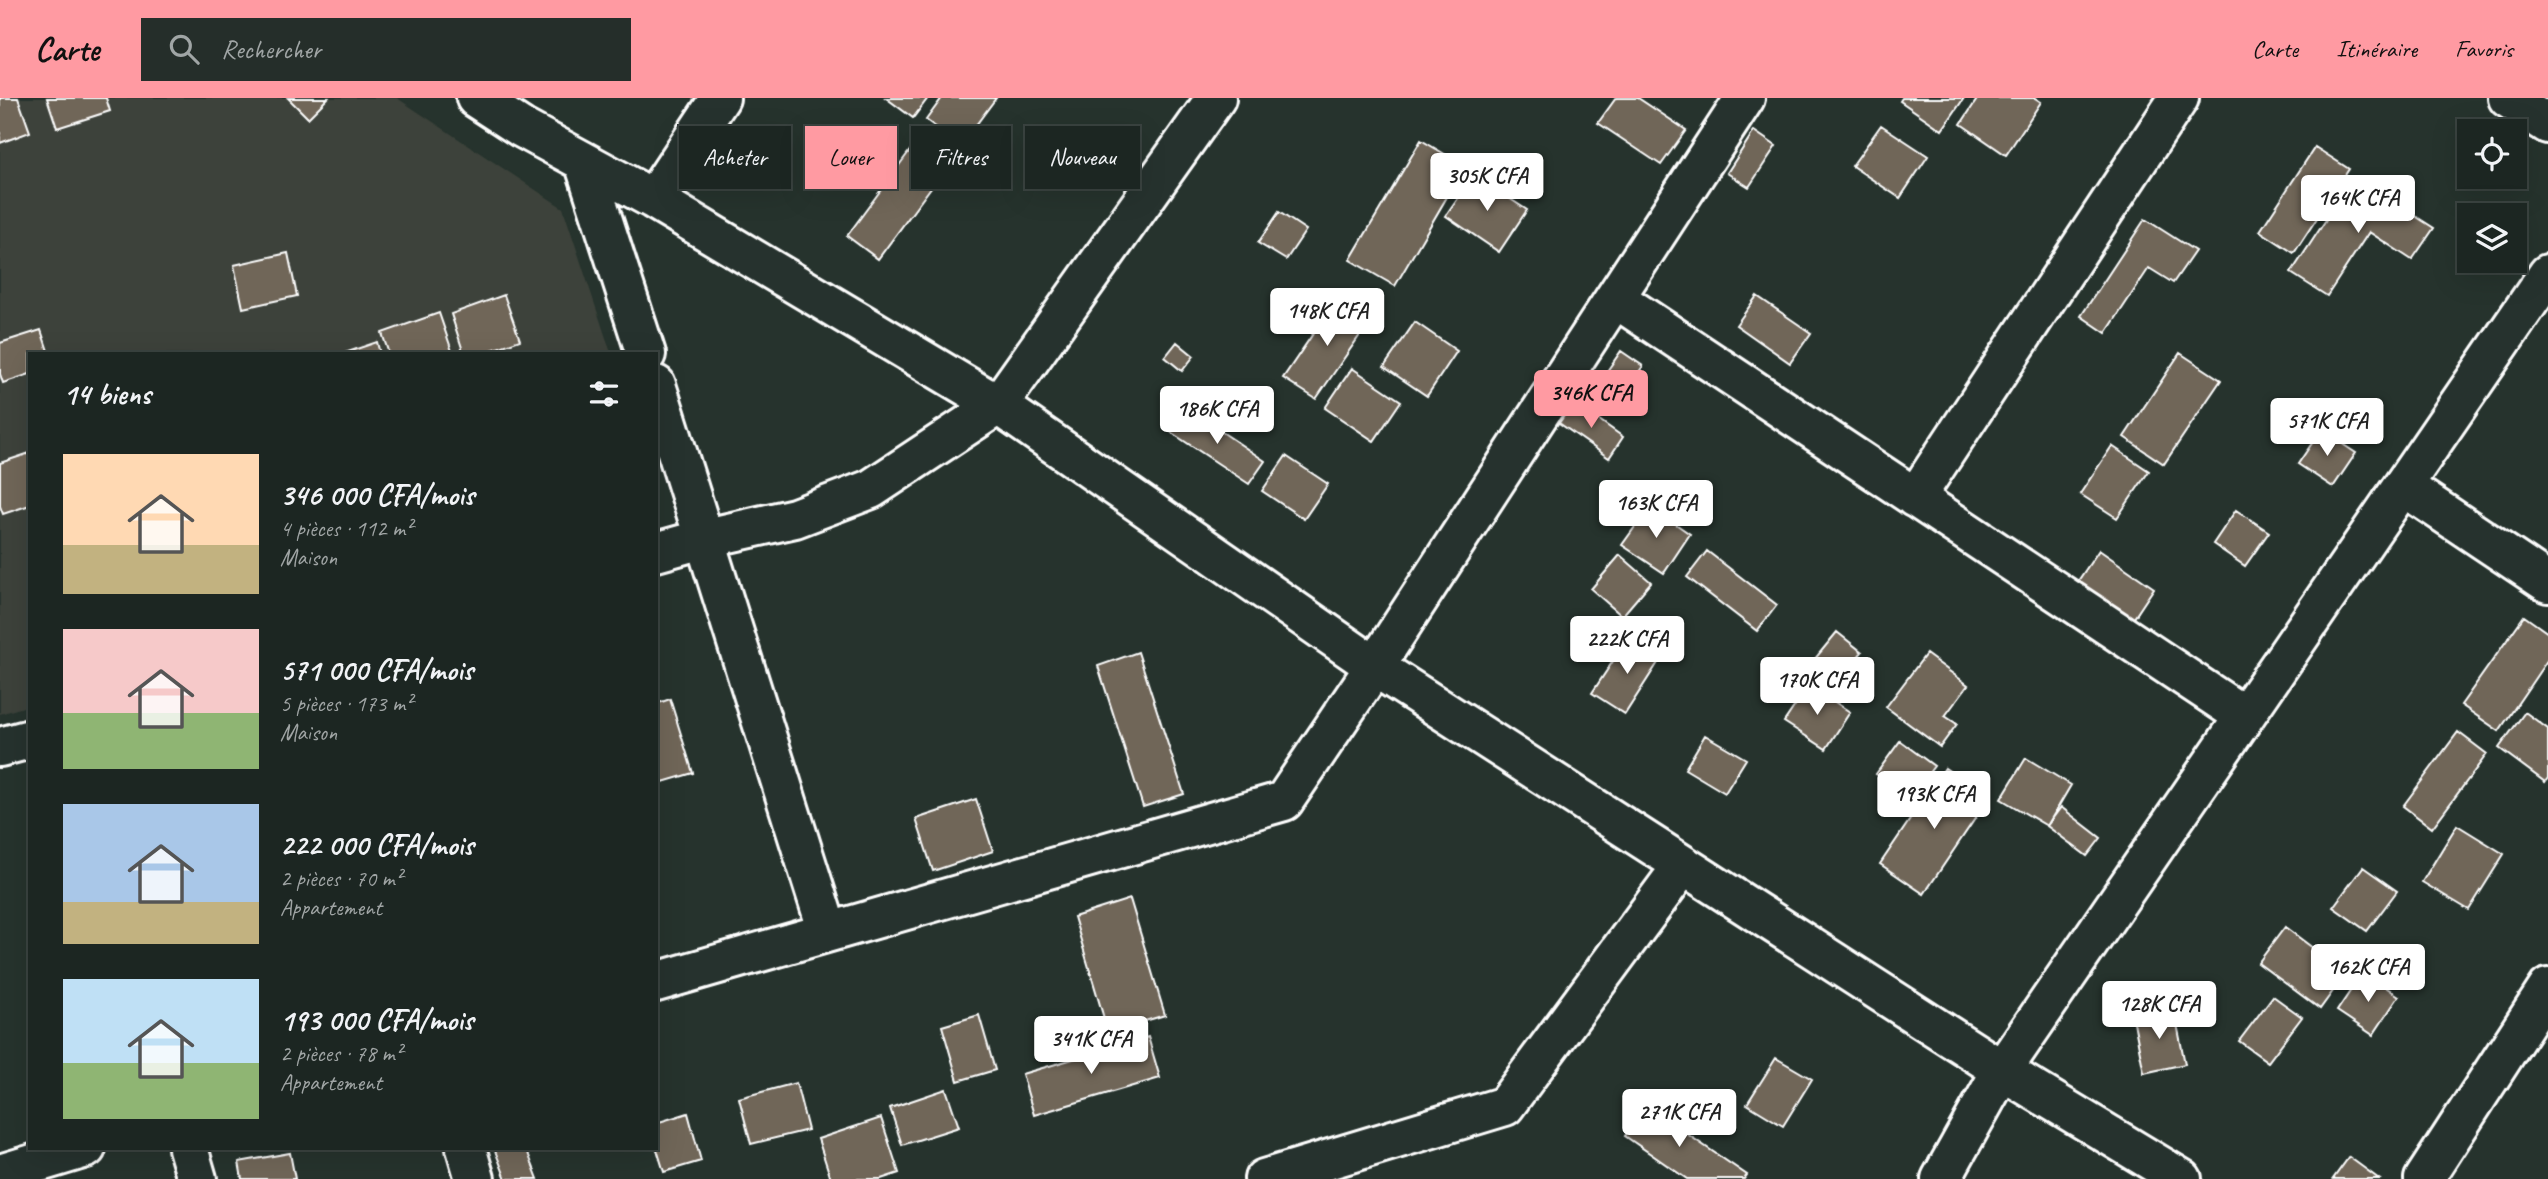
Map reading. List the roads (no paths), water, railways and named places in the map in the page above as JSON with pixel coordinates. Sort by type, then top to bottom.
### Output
[{"type":"street","points":[[476,98],[522,128],[653,199],[998,405],[1375,666],[2002,1070],[2182,1179]]},
{"type":"street","points":[[653,199],[720,98]]},
{"type":"street","points":[[658,551],[795,518],[871,489],[998,405],[1216,98]]},
{"type":"street","points":[[658,981],[1284,801],[1745,98]]},
{"type":"street","points":[[1915,498],[2179,98]]},
{"type":"street","points":[[2508,98],[2548,124]]},
{"type":"street","points":[[584,162],[645,352]]},
{"type":"street","points":[[1941,1179],[2002,1070],[2548,274]]},
{"type":"street","points":[[1615,298],[2244,716]]},
{"type":"street","points":[[658,391],[828,932]]},
{"type":"street","points":[[2403,486],[2548,583]]},
{"type":"street","points":[[0,747],[28,739]]},
{"type":"street","points":[[1265,1179],[1505,1107],[1683,865]]},
{"type":"street","points":[[2424,1179],[2548,988]]},
{"type":"street","points":[[0,1174],[79,1150]]},
{"type":"street","points":[[189,1150],[197,1179]]},
{"type":"street","points":[[467,1150],[475,1179]]}]
